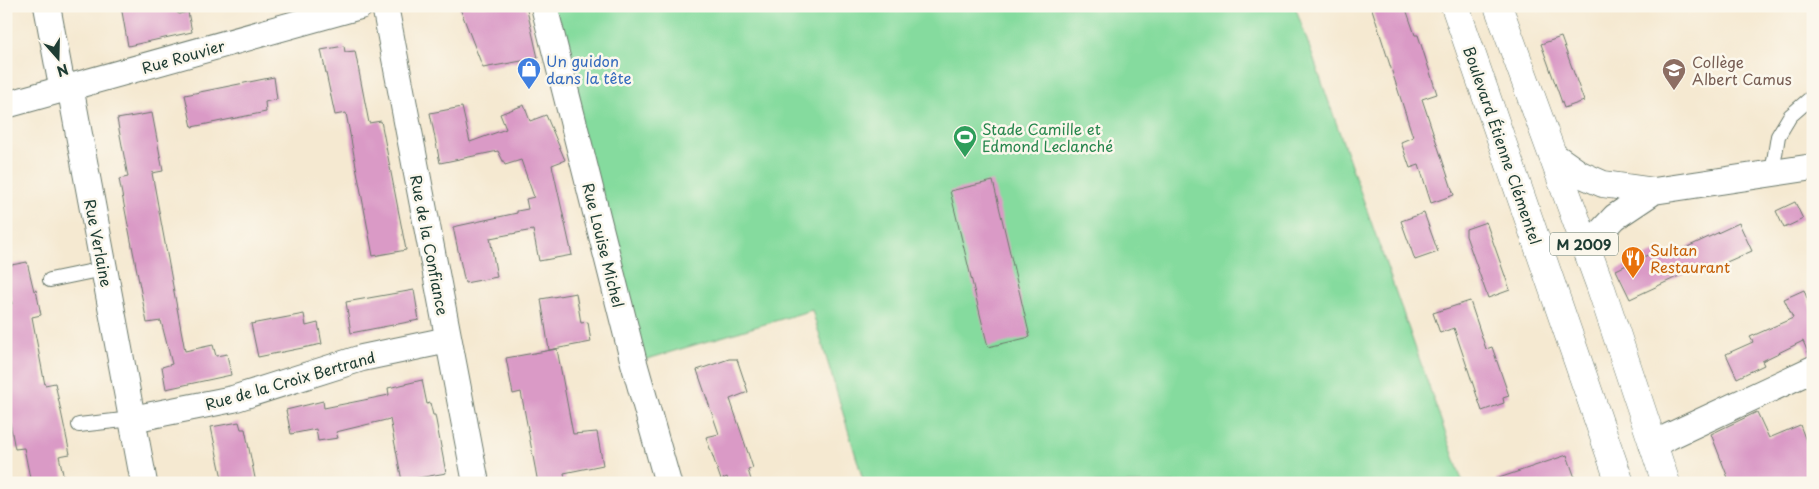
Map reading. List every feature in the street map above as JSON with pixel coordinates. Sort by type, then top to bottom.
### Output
[{"type":"main road","name":"Boulevard Étienne Clémentel","points":[[1455,6],[1620,483]]},
{"type":"main road","name":"M 2009","points":[[1498,6],[1600,285],[1666,483]]},
{"type":"street","name":"Rue Verlaine","points":[[47,6],[60,76],[72,98],[144,483]]},
{"type":"street","name":"Rue Rouvier","points":[[6,105],[360,6]]},
{"type":"street","name":"Rue de la Confiance","points":[[385,6],[476,483]]},
{"type":"street","name":"Rue Louise Michel","points":[[544,6],[634,363],[668,483]]},
{"type":"street","points":[[1553,154],[1580,174],[1603,184],[1654,191],[1813,167]]},
{"type":"street","points":[[1587,252],[1601,232],[1615,217],[1654,191]]},
{"type":"street","name":"Rue de la Croix Bertrand","points":[[132,420],[233,399],[362,358],[448,340]]},
{"type":"street","points":[[1653,446],[1670,436],[1813,369]]},
{"type":"lane","points":[[1772,173],[1778,136],[1790,116],[1813,96]]},
{"type":"lane","points":[[50,280],[104,269]]},
{"type":"lane","points":[[79,425],[132,420]]},
{"type":"green space","name":"Stade Camille et Edmond Leclanché","points":[[544,6],[1295,6],[1463,483],[864,483],[812,310],[634,363]]},
{"type":"building","points":[[121,6],[168,6],[179,14],[188,12],[192,32],[128,46]]},
{"type":"building","points":[[459,6],[526,6],[538,58],[483,68]]},
{"type":"building","points":[[1371,6],[1405,6],[1415,35],[1418,35],[1437,94],[1422,99],[1454,195],[1431,203],[1419,165],[1410,168],[1401,142],[1413,137]]},
{"type":"building","points":[[1561,37],[1584,101],[1564,108],[1541,44]]},
{"type":"building","points":[[344,46],[345,52],[355,51],[369,123],[381,121],[406,250],[373,256],[346,113],[335,115],[321,50]]},
{"type":"building","points":[[274,77],[277,99],[265,102],[266,112],[192,127],[185,95]]},
{"type":"building","points":[[524,105],[530,121],[546,115],[565,160],[552,165],[572,255],[539,261],[533,230],[490,238],[497,277],[465,283],[453,227],[528,209],[526,199],[534,197],[521,160],[505,165],[498,151],[440,163],[430,113],[462,107],[470,142],[506,129],[500,114]]},
{"type":"building","points":[[152,113],[163,171],[152,173],[185,351],[213,345],[216,356],[227,354],[231,375],[166,389],[162,367],[172,364],[161,321],[147,323],[119,179],[128,177],[117,119]]},
{"type":"building","points":[[993,181],[1030,337],[988,347],[950,191]]},
{"type":"building","points":[[1795,202],[1803,219],[1784,228],[1776,211]]},
{"type":"building","points":[[1424,213],[1438,252],[1415,260],[1401,221]]},
{"type":"building","points":[[1486,222],[1510,290],[1488,298],[1466,236],[1466,229]]},
{"type":"building","points":[[1739,223],[1752,251],[1699,274],[1696,268],[1630,299],[1616,270],[1652,253],[1670,255]]},
{"type":"building","points":[[27,262],[34,291],[36,290],[41,315],[32,317],[45,385],[55,383],[70,454],[59,456],[65,483],[31,483],[24,448],[15,449],[6,402],[6,305],[12,304],[6,276],[6,266]]},
{"type":"building","points":[[414,290],[419,320],[351,333],[346,302]]},
{"type":"building","points":[[1804,290],[1811,309],[1813,309],[1813,354],[1809,355],[1803,341],[1762,361],[1764,365],[1737,378],[1726,354],[1753,342],[1750,337],[1793,318],[1784,299]]},
{"type":"building","points":[[576,293],[581,323],[588,322],[591,342],[549,350],[541,299]]},
{"type":"building","points":[[1470,301],[1486,349],[1492,347],[1509,396],[1503,398],[1504,403],[1482,411],[1454,328],[1440,333],[1433,313]]},
{"type":"building","points":[[304,314],[306,326],[318,323],[322,344],[258,357],[251,324]]},
{"type":"building","points":[[557,349],[573,434],[597,432],[603,465],[564,473],[566,483],[538,483],[521,392],[513,394],[506,358]]},
{"type":"building","points":[[729,359],[737,359],[748,392],[730,399],[753,468],[748,470],[752,483],[729,483],[727,477],[721,480],[706,437],[719,434],[697,370]]},
{"type":"building","points":[[422,380],[427,404],[430,403],[433,415],[435,415],[446,473],[402,481],[390,419],[336,432],[338,438],[318,441],[316,429],[291,434],[286,410],[323,401],[324,408],[389,395],[388,388]]},
{"type":"building","points":[[1757,412],[1769,438],[1800,425],[1806,441],[1813,439],[1813,478],[1800,483],[1730,483],[1711,434]]},
{"type":"building","points":[[239,422],[241,429],[245,429],[256,483],[223,483],[211,427]]},
{"type":"building","points":[[1567,455],[1575,478],[1563,483],[1497,483],[1496,479]]},
{"type":"place","name":"Un guidon dans la tête","points":[[529,90]]},
{"type":"place","name":"Collège Albert Camus","points":[[1674,91]]},
{"type":"place","name":"Stade Camille et Edmond Leclanché","points":[[965,158]]},
{"type":"place","name":"Sultan Restaurant","points":[[1633,279]]}]
